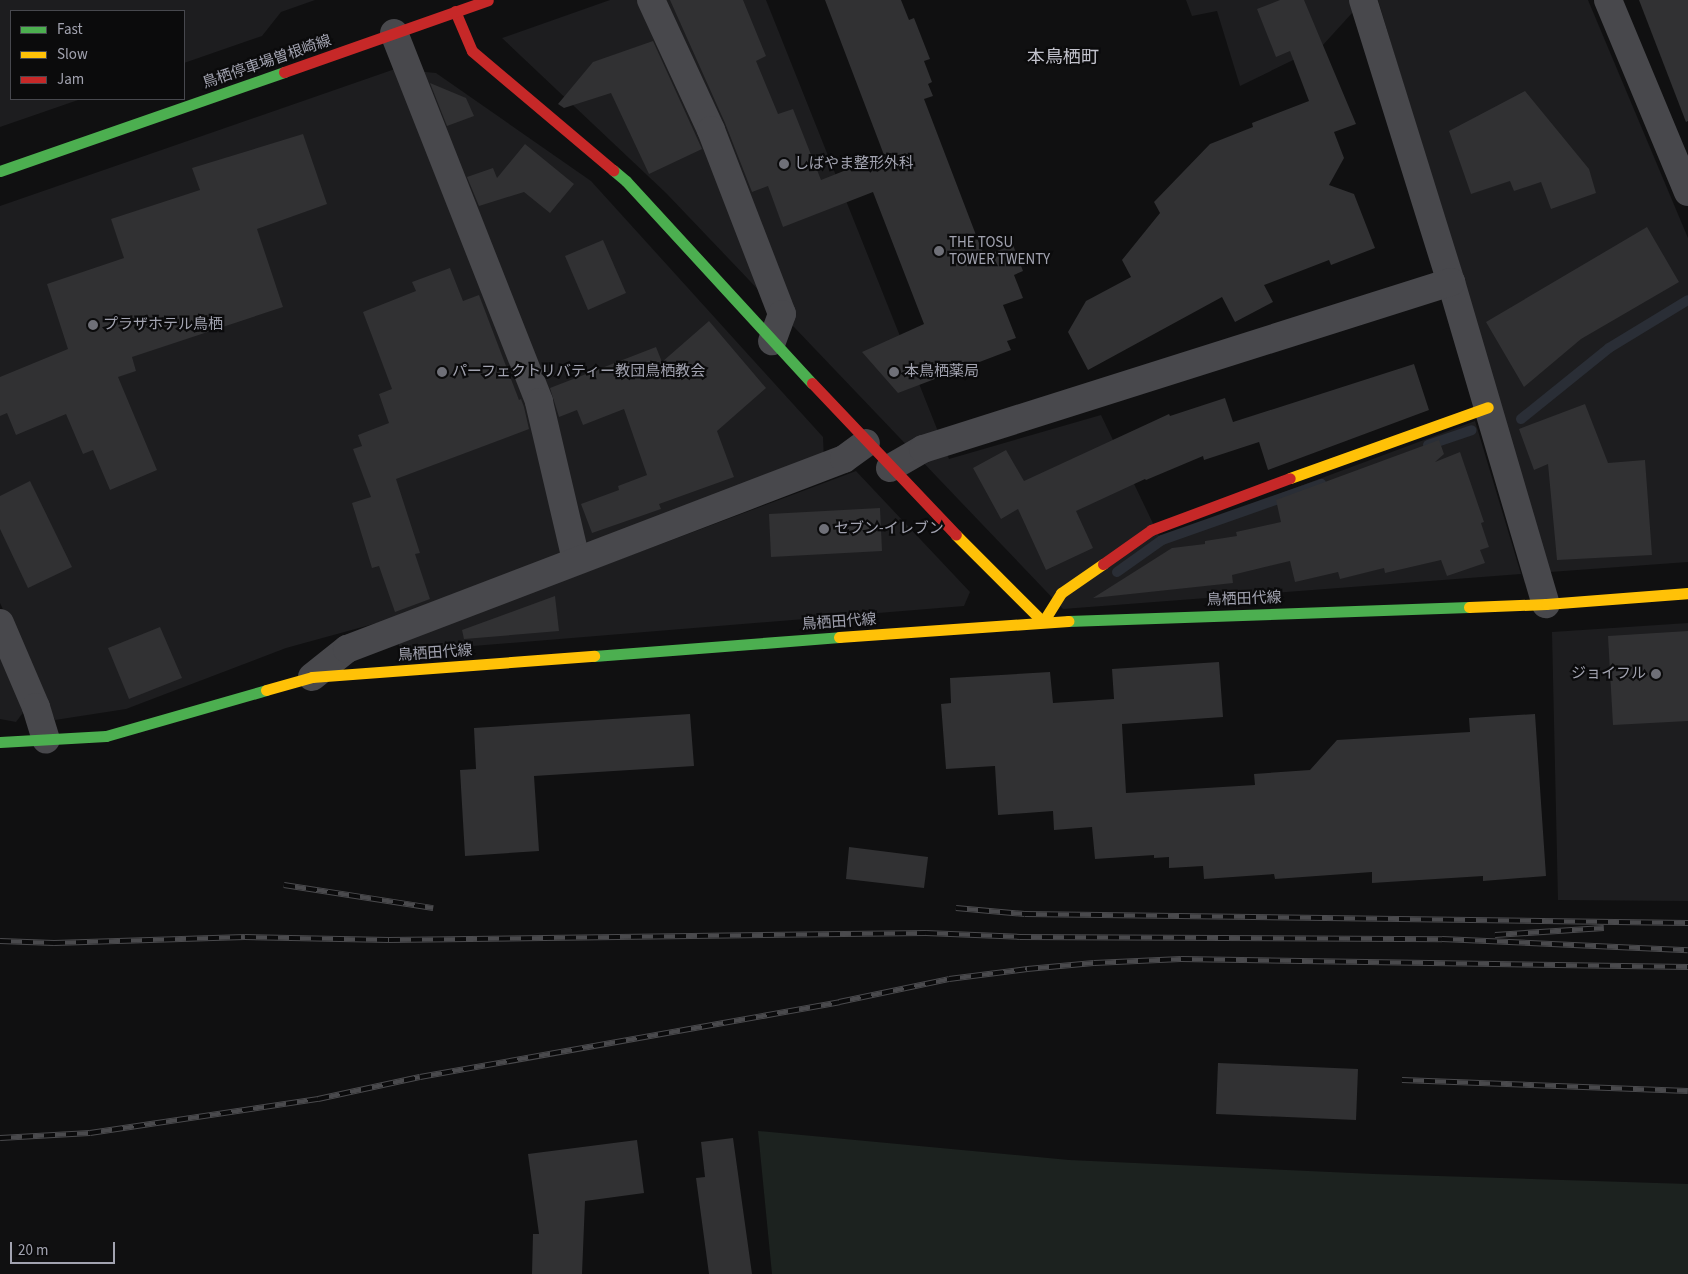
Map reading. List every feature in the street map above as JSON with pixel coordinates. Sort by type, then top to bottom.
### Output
[{"type":"main road","name":"鳥栖停車場曽根崎線","points":[[0,172],[488,0]]},
{"type":"main road","points":[[455,12],[472,51],[626,181],[866,443],[1012,593],[1043,622],[1061,593],[1151,530],[1402,436],[1488,407]]},
{"type":"main road","name":"鳥栖田代線","points":[[0,742],[106,736],[312,677],[1043,622],[1546,604],[1688,593]]},
{"type":"street","points":[[651,0],[711,130],[782,314],[772,341]]},
{"type":"street","points":[[1362,0],[1450,282],[1546,604]]},
{"type":"street","points":[[1608,0],[1688,192]]},
{"type":"street","points":[[394,33],[539,402],[576,560]]},
{"type":"street","points":[[890,468],[924,449],[1450,282]]},
{"type":"street","points":[[312,677],[347,649],[844,459],[866,443]]},
{"type":"street","points":[[0,623],[36,707],[46,739]]},
{"type":"shaded area","points":[[0,0],[315,0],[281,12],[262,36],[185,63],[185,10],[10,10],[10,100],[78,100],[0,127]]},
{"type":"shaded area","points":[[610,0],[766,0],[949,459],[1101,415],[1160,538],[1475,421],[1521,574],[1063,609],[666,193],[502,38]]},
{"type":"shaded area","points":[[1186,0],[1349,0],[1353,12],[1322,46],[1240,86],[1217,11],[1192,16]]},
{"type":"shaded area","points":[[1378,0],[1588,0],[1688,238],[1688,562],[1550,572]]},
{"type":"shaded area","points":[[395,69],[436,73],[591,181],[823,437],[824,460],[399,617],[286,648],[126,709],[55,720],[0,603],[0,206]]},
{"type":"shaded area","points":[[856,471],[970,592],[964,606],[399,652],[399,642]]},
{"type":"shaded area","points":[[1688,623],[1688,901],[1558,900],[1552,632]]},
{"type":"shaded area","points":[[0,649],[25,710],[16,722],[0,719]]},
{"type":"shaded area","points":[[758,1131],[1069,1160],[1374,1174],[1688,1184],[1688,1274],[772,1274]]},
{"type":"building","points":[[670,0],[743,0],[766,56],[756,61],[778,114],[793,109],[821,180],[884,155],[825,0],[901,0],[909,20],[914,18],[930,59],[924,61],[932,82],[928,84],[933,96],[924,99],[984,256],[1013,245],[1023,271],[1014,275],[1023,298],[1003,305],[1016,338],[1007,341],[1011,350],[898,393],[862,352],[924,324],[873,192],[783,227],[768,186],[752,192],[725,123]]},
{"type":"building","points":[[1280,0],[1304,0],[1356,124],[1334,132],[1344,158],[1329,185],[1354,194],[1375,248],[1331,265],[1329,260],[1264,285],[1273,302],[1235,322],[1222,297],[1088,370],[1068,332],[1086,301],[1131,277],[1122,260],[1160,213],[1154,202],[1210,144],[1253,127],[1252,123],[1309,101],[1290,51],[1276,57],[1257,9]]},
{"type":"building","points":[[1639,0],[1688,0],[1688,121],[1686,122]]},
{"type":"building","points":[[653,41],[702,149],[649,174],[611,93],[564,108],[558,104],[593,62]]},
{"type":"building","points":[[430,83],[466,98],[474,116],[447,126]]},
{"type":"building","points":[[1525,91],[1589,169],[1596,193],[1551,209],[1541,182],[1514,191],[1510,181],[1471,194],[1449,131]]},
{"type":"building","points":[[303,134],[327,204],[257,229],[283,307],[132,357],[136,371],[118,377],[157,470],[110,490],[93,450],[83,454],[66,414],[16,435],[7,413],[0,416],[0,377],[68,349],[47,284],[124,258],[111,219],[200,190],[192,168]]},
{"type":"building","points":[[525,144],[574,184],[550,213],[524,192],[479,206],[467,177],[493,168],[497,178]]},
{"type":"building","points":[[1647,227],[1679,282],[1581,339],[1524,387],[1486,322]]},
{"type":"building","points":[[603,240],[626,293],[588,310],[565,256]]},
{"type":"building","points":[[450,268],[463,301],[479,295],[519,400],[521,399],[524,407],[529,429],[396,479],[420,553],[415,554],[430,599],[395,612],[379,566],[372,568],[352,503],[371,497],[353,449],[362,446],[358,435],[389,423],[379,394],[392,389],[363,312],[416,291],[412,282]]},
{"type":"building","points":[[709,321],[766,388],[717,431],[734,477],[659,504],[661,509],[592,533],[581,504],[619,490],[618,486],[647,475],[624,409],[583,425],[577,410],[559,417],[550,388],[656,347],[662,362]]},
{"type":"building","points":[[1414,364],[1429,410],[1268,470],[1259,442],[1204,460],[1203,456],[1145,479],[1076,511],[1093,548],[1046,570],[1018,509],[1001,519],[973,468],[1006,450],[1024,481],[1169,414],[1170,416],[1225,398],[1233,422]]},
{"type":"building","points":[[1585,404],[1608,463],[1645,460],[1652,555],[1557,560],[1548,464],[1534,470],[1519,429]]},
{"type":"building","points":[[1439,440],[1444,454],[1435,462],[1460,452],[1484,522],[1481,523],[1489,547],[1480,550],[1485,563],[1447,576],[1441,560],[1385,573],[1384,568],[1340,579],[1338,572],[1295,582],[1290,561],[1232,575],[1233,583],[1093,598],[1172,548],[1205,544],[1205,541],[1237,536],[1236,532],[1281,522],[1276,500]]},
{"type":"building","points":[[30,481],[72,567],[28,588],[0,529],[0,496]]},
{"type":"building","points":[[880,508],[882,551],[771,557],[769,514]]},
{"type":"building","points":[[555,596],[559,631],[464,639],[462,630]]},
{"type":"building","points":[[160,627],[182,678],[129,699],[108,648]]},
{"type":"building","points":[[1688,631],[1688,721],[1613,725],[1608,636]]},
{"type":"building","points":[[1219,662],[1223,717],[1122,724],[1126,793],[1255,785],[1254,774],[1310,770],[1337,740],[1470,732],[1469,718],[1535,714],[1546,876],[1483,881],[1483,876],[1372,883],[1372,872],[1275,879],[1274,874],[1204,879],[1203,866],[1169,868],[1169,857],[1154,858],[1154,855],[1095,859],[1092,827],[1054,830],[1053,811],[998,815],[995,766],[946,769],[941,704],[951,703],[950,678],[1050,672],[1053,703],[1114,699],[1112,669]]},
{"type":"building","points":[[690,714],[694,766],[534,776],[539,851],[465,856],[460,770],[476,769],[474,728]]},
{"type":"building","points":[[849,847],[928,857],[924,888],[846,879]]},
{"type":"building","points":[[1218,1063],[1358,1069],[1356,1120],[1216,1114]]},
{"type":"building","points":[[733,1138],[752,1274],[709,1274],[696,1178],[705,1177],[701,1142]]},
{"type":"building","points":[[637,1140],[644,1193],[585,1201],[582,1274],[532,1274],[533,1234],[539,1234],[528,1154]]},
{"type":"waterway","points":[[1521,419],[1609,348],[1688,300]]},
{"type":"waterway","points":[[1428,445],[1472,430]]},
{"type":"waterway","points":[[1117,572],[1162,540],[1321,484]]},
{"type":"railway","points":[[284,885],[433,908]]},
{"type":"railway","points":[[956,908],[1025,914],[1688,923]]},
{"type":"railway","points":[[1495,935],[1604,928]]},
{"type":"railway","points":[[0,941],[54,943],[245,937],[389,940],[926,933],[1020,937],[1442,939],[1688,950]]},
{"type":"railway","points":[[0,1138],[90,1133],[318,1099],[420,1077],[839,1002],[949,979],[1027,969],[1094,963],[1181,959],[1688,967]]},
{"type":"railway","points":[[1402,1080],[1688,1091]]},
{"type":"traffic: fast","points":[[0,171],[284,72]]},
{"type":"traffic: fast","points":[[613,170],[626,181],[812,383]]},
{"type":"traffic: fast","points":[[1068,621],[1469,607]]},
{"type":"traffic: fast","points":[[594,656],[839,637]]},
{"type":"traffic: fast","points":[[0,742],[106,736],[266,690]]},
{"type":"traffic: slow","points":[[1290,478],[1488,407]]},
{"type":"traffic: slow","points":[[956,535],[1043,622],[1061,593],[1103,564]]},
{"type":"traffic: slow","points":[[1469,607],[1546,604],[1688,593]]},
{"type":"traffic: slow","points":[[839,637],[1068,621]]},
{"type":"traffic: slow","points":[[266,690],[312,677],[594,656]]},
{"type":"traffic: jam","points":[[284,72],[488,0]]},
{"type":"traffic: jam","points":[[455,11],[472,51],[613,170]]},
{"type":"traffic: jam","points":[[812,383],[956,535]]},
{"type":"traffic: jam","points":[[1103,564],[1151,530],[1290,478]]},
{"type":"place","name":"しばやま整形外科","points":[[784,164]]},
{"type":"place","name":"THE TOSU TOWER TWENTY","points":[[939,251]]},
{"type":"place","name":"プラザホテル鳥栖","points":[[93,325]]},
{"type":"place","name":"パーフェクトリバティー教団鳥栖教会","points":[[442,372]]},
{"type":"place","name":"本鳥栖薬局","points":[[894,372]]},
{"type":"place","name":"セブン-イレブン","points":[[824,529]]},
{"type":"place","name":"ジョイフル","points":[[1656,674]]},
{"type":"district","name":"本鳥栖町","points":[[1063,58]]}]
